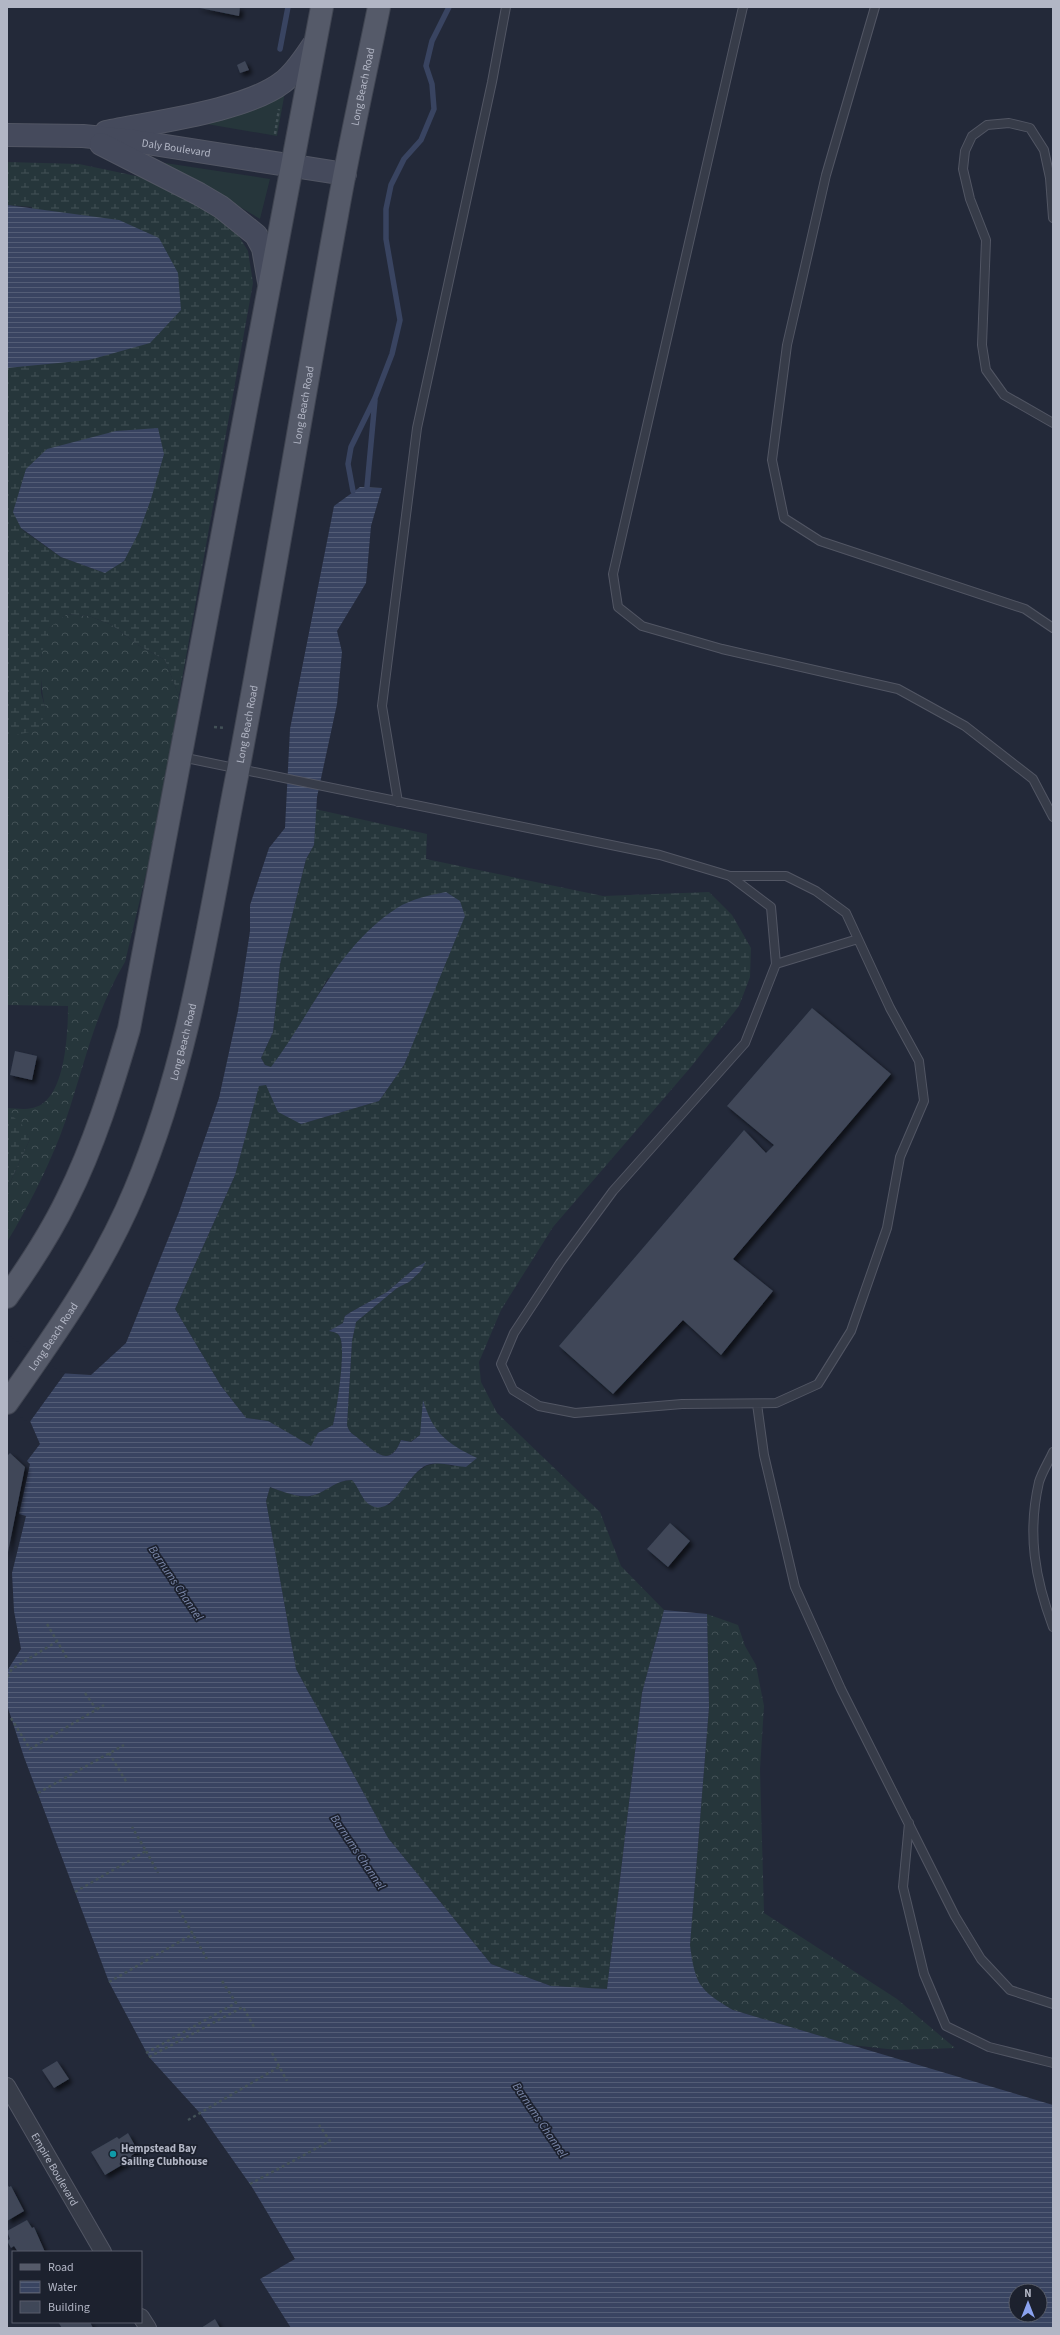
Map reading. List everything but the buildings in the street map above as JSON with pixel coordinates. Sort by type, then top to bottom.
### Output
[{"type":"main road","points":[[7,1297],[37,1254],[68,1199],[104,1112],[129,1029],[322,7]]},
{"type":"main road","name":"Long Beach Road","points":[[7,1403],[53,1337],[104,1252],[134,1192],[156,1134],[176,1069],[201,960],[238,767],[300,433],[345,174],[379,7]]},
{"type":"main road","points":[[83,136],[213,110],[262,94],[283,82],[314,44]]},
{"type":"main road","name":"Daly Boulevard","points":[[7,136],[83,136],[166,145],[345,174]]},
{"type":"main road","points":[[83,136],[116,150],[221,207],[256,235],[263,248],[267,262],[269,288]]},
{"type":"street","name":"Empire Boulevard","points":[[7,2086],[102,2251]]},
{"type":"street","points":[[142,2319],[148,2328]]},
{"type":"lane","points":[[398,802],[382,706],[417,428],[491,90],[506,7]]},
{"type":"lane","points":[[743,7],[613,574],[618,608],[642,626],[722,649],[898,689],[965,726],[1033,780],[1053,817]]},
{"type":"lane","points":[[875,7],[826,175],[787,345],[772,460],[784,518],[820,541],[1025,609],[1053,628]]},
{"type":"lane","points":[[1053,218],[1050,178],[1044,150],[1030,128],[1010,123],[987,125],[972,136],[964,151],[963,169],[970,199],[986,240],[982,345],[986,370],[1004,395],[1053,423]]},
{"type":"lane","points":[[181,757],[238,767],[328,788],[660,855],[730,876],[786,876],[816,891],[846,913],[890,1008],[919,1061],[924,1101],[900,1157],[887,1228],[851,1331],[818,1384],[776,1403],[682,1404],[575,1413],[539,1406],[513,1390],[501,1364],[514,1333],[560,1263],[613,1191],[745,1043],[776,964],[771,906],[730,876]]},
{"type":"lane","points":[[776,964],[858,939]]},
{"type":"lane","points":[[757,1404],[764,1455],[795,1587],[841,1689],[955,1916],[981,1959],[1010,1990],[1053,2004]]},
{"type":"lane","points":[[1053,1452],[1040,1482],[1032,1540],[1042,1596],[1053,1627]]},
{"type":"lane","points":[[909,1822],[903,1887],[924,1974],[946,2026],[989,2047],[1053,2063]]},
{"type":"path","points":[[275,134],[280,105]]},
{"type":"path","points":[[214,727],[230,729]]},
{"type":"path","points":[[46,1624],[66,1658]]},
{"type":"path","points":[[7,1677],[12,1669],[56,1642]]},
{"type":"path","points":[[85,1693],[96,1709]]},
{"type":"path","points":[[11,1718],[30,1749],[104,1705]]},
{"type":"path","points":[[38,1793],[124,1745]]},
{"type":"path","points":[[109,1753],[127,1783]]},
{"type":"path","points":[[132,1827],[158,1873]]},
{"type":"path","points":[[75,1892],[146,1851]]},
{"type":"path","points":[[179,1910],[207,1959]]},
{"type":"path","points":[[109,1982],[193,1934]]},
{"type":"path","points":[[146,2053],[236,2003],[222,1981]]},
{"type":"path","points":[[149,2057],[243,2007],[254,2027]]},
{"type":"path","points":[[272,2054],[287,2081]]},
{"type":"path","points":[[188,2120],[279,2067]]},
{"type":"path","points":[[250,2184],[330,2141],[319,2125]]},
{"type":"green space","points":[[285,92],[277,136],[183,120]]},
{"type":"green space","points":[[152,161],[270,179],[260,219],[223,197]]},
{"type":"green space","points":[[7,162],[79,164],[155,180],[232,225],[248,251],[253,283],[179,696],[165,660],[138,645],[112,625],[89,616],[67,614],[49,628],[41,656],[41,693],[46,710],[39,730],[7,737],[7,368],[16,366],[32,207],[7,205]],"holes":[[[21,529],[105,573],[61,557]]]},
{"type":"green space","points":[[67,614],[89,616],[112,625],[138,645],[165,660],[179,696],[167,787],[125,962],[104,1004],[96,1025],[55,1150],[22,1217],[7,1242],[7,1189],[30,1139],[21,1124],[7,1112],[7,1108],[32,1108],[43,1103],[52,1093],[63,1064],[66,1048],[68,1006],[7,1005],[7,737],[46,710],[41,680],[41,656],[43,645],[49,628]]},
{"type":"green space","points":[[315,809],[427,834],[426,859],[603,896],[709,892],[732,915],[751,948],[750,977],[739,1006],[690,1068],[553,1227],[501,1310],[479,1362],[481,1382],[497,1413],[600,1512],[621,1566],[664,1610],[642,1693],[607,1989],[551,1986],[491,1964],[388,1838],[296,1669],[266,1501],[270,1487],[295,1495],[310,1496],[335,1484],[352,1480],[358,1486],[363,1498],[389,1505],[416,1473],[426,1466],[440,1462],[452,1466],[476,1458],[449,1442],[438,1432],[429,1419],[420,1435],[410,1442],[401,1440],[392,1454],[387,1456],[376,1453],[352,1433],[347,1425],[352,1341],[356,1322],[397,1288],[409,1282],[420,1272],[415,1268],[387,1292],[345,1316],[343,1323],[330,1331],[339,1335],[342,1344],[337,1406],[333,1425],[318,1433],[312,1447],[268,1421],[246,1418],[221,1386],[175,1309],[235,1175],[259,1085],[266,1085],[272,1097],[301,1124],[379,1101],[404,1065],[430,996],[328,978],[294,1037],[271,1068],[265,1065],[261,1058],[273,1032],[280,964],[306,859],[314,845]]},
{"type":"green space","points":[[7,1112],[21,1123],[30,1139],[7,1189]]},
{"type":"green space","points":[[707,1614],[738,1625],[745,1646],[756,1665],[764,1706],[760,1769],[764,1913],[897,1999],[955,2048],[897,2050],[851,2045],[733,2010],[710,1997],[700,1985],[693,1970],[690,1945],[709,1707]]},
{"type":"water","points":[[7,205],[119,220],[159,238],[178,273],[181,310],[150,343],[89,360],[7,368]]},
{"type":"water","points":[[158,428],[164,454],[151,499],[139,532],[124,561],[105,573],[61,557],[21,528],[13,512],[26,469],[47,449],[116,431]]},
{"type":"water","name":"Barnums Channel","points":[[360,487],[382,488],[371,526],[366,583],[337,631],[342,652],[337,704],[317,797],[314,845],[306,859],[280,964],[273,1032],[261,1058],[265,1065],[271,1067],[327,982],[358,941],[376,924],[397,908],[414,900],[446,892],[460,901],[465,916],[404,1065],[379,1101],[301,1124],[278,1112],[266,1085],[259,1086],[235,1175],[175,1309],[221,1386],[246,1418],[268,1421],[311,1446],[318,1433],[333,1425],[337,1406],[342,1344],[338,1334],[329,1331],[343,1323],[345,1316],[387,1292],[415,1268],[426,1262],[420,1272],[409,1282],[397,1288],[356,1322],[352,1341],[347,1425],[352,1433],[376,1453],[387,1456],[392,1454],[397,1449],[401,1440],[411,1442],[420,1435],[423,1400],[431,1421],[442,1436],[449,1442],[477,1458],[466,1467],[441,1464],[427,1465],[413,1476],[394,1499],[387,1505],[380,1507],[369,1504],[363,1498],[352,1480],[335,1484],[310,1496],[295,1495],[270,1487],[266,1501],[296,1669],[388,1838],[491,1964],[551,1986],[607,1989],[642,1693],[664,1610],[707,1614],[709,1707],[690,1945],[694,1969],[697,1977],[706,1991],[733,2010],[1053,2105],[1053,2328],[291,2328],[260,2279],[295,2259],[252,2187],[199,2112],[149,2057],[109,1982],[24,1757],[7,1705],[7,1671],[21,1649],[14,1611],[12,1573],[26,1516],[19,1514],[30,1464],[27,1461],[40,1444],[30,1421],[7,1404],[58,1373],[91,1375],[126,1343],[179,1212],[219,1098],[238,1011],[250,931],[250,905],[269,848],[285,828],[290,729],[334,506]]},
{"type":"pier","points":[[7,1334],[59,1371],[66,1372],[29,1423],[7,1407]]},
{"type":"waterway","points":[[280,49],[288,7]]},
{"type":"waterway","points":[[353,491],[348,464],[351,447],[375,398],[392,354],[400,320],[386,239],[386,209],[391,185],[404,159],[421,140],[434,109],[432,84],[426,66],[432,41],[449,7]]},
{"type":"waterway","points":[[367,487],[375,400]]},
{"type":"place","name":"Hempstead Bay Sailing Clubhouse","points":[[113,2154]]}]
